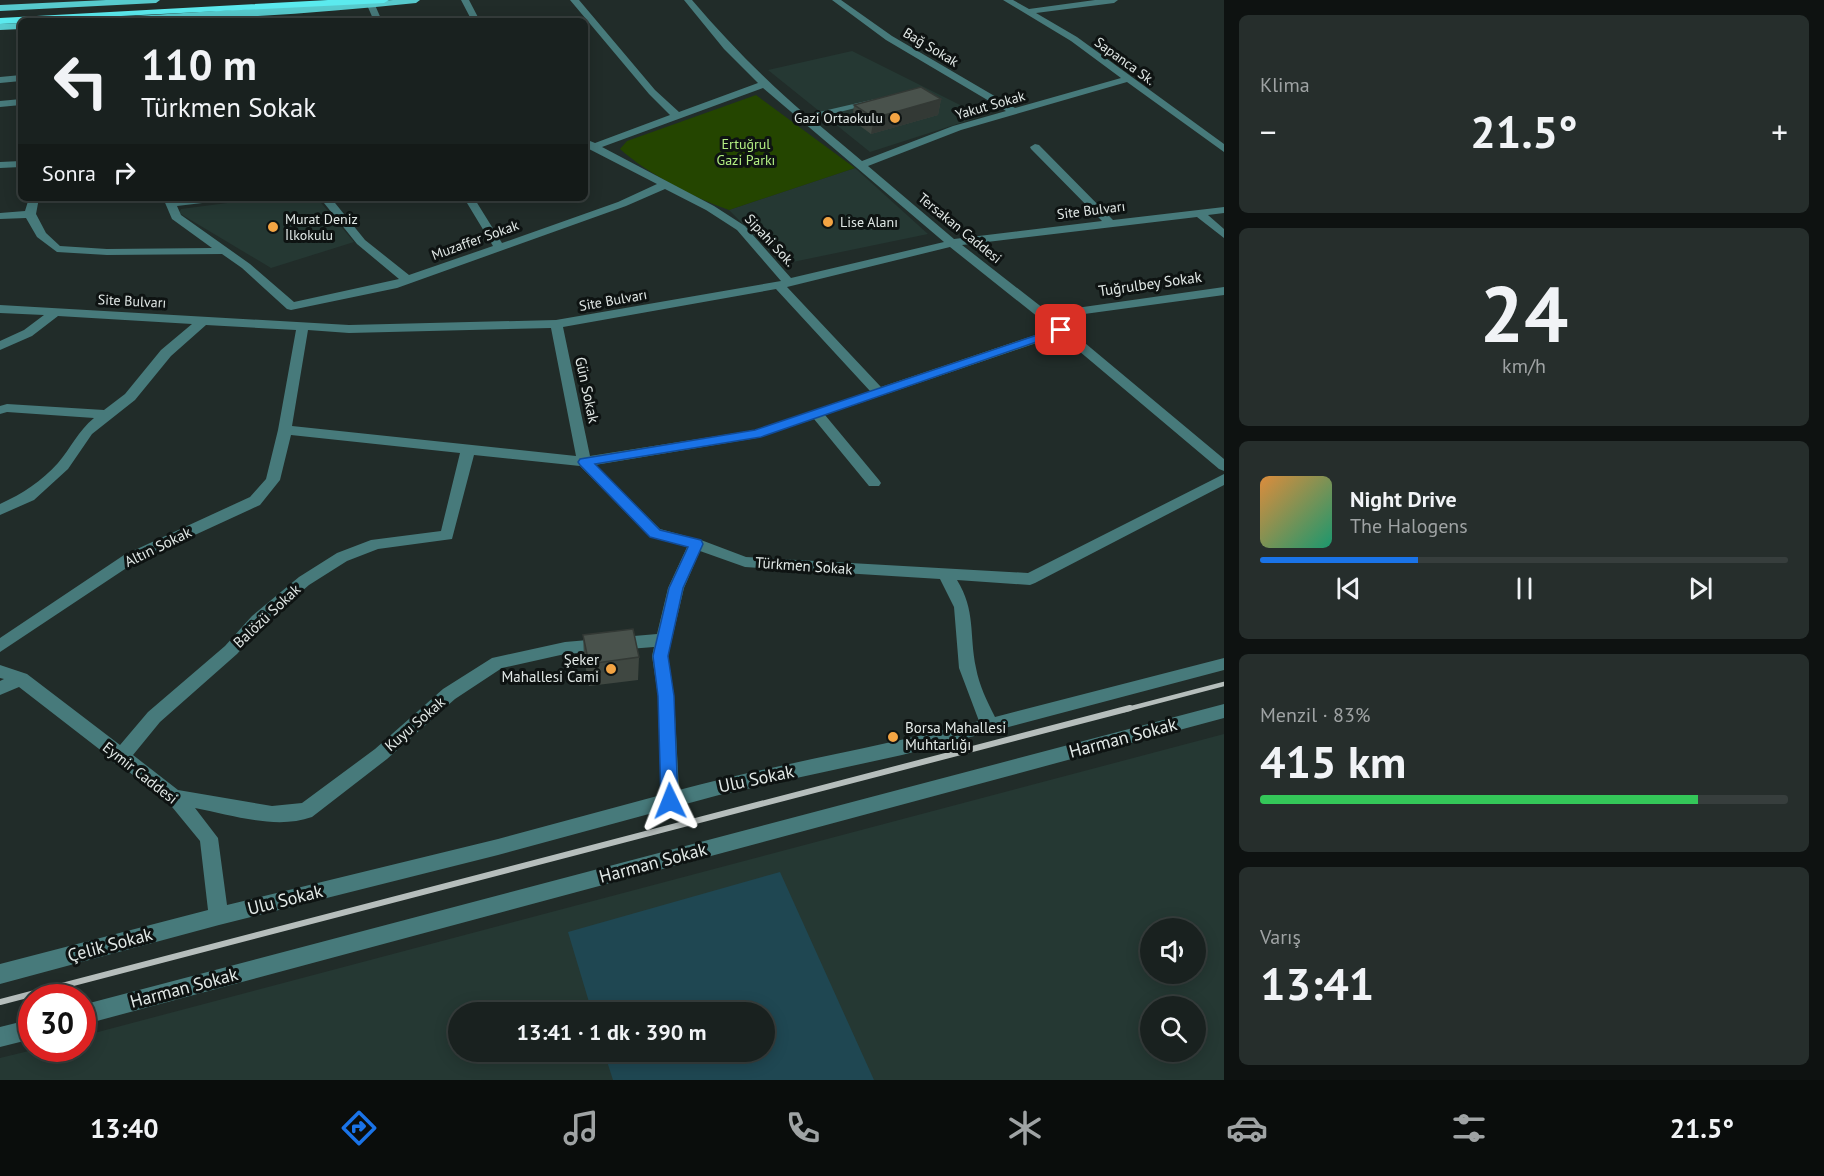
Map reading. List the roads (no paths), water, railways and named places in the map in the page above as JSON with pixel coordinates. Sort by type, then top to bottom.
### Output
[{"type":"highway","points":[[0,15],[247,0]]},
{"type":"highway","points":[[55,18],[384,0]]},
{"type":"highway","points":[[0,21],[18,20]]},
{"type":"main road","points":[[0,8],[156,0]]},
{"type":"main road","points":[[194,18],[416,0]]},
{"type":"main road","points":[[0,27],[18,26]]},
{"type":"street","points":[[465,0],[474,18]]},
{"type":"street","points":[[574,0],[637,75],[677,116]]},
{"type":"street","name":"Tersakan Caddesi","points":[[688,0],[727,47],[764,84],[952,243],[1045,316],[1224,466]]},
{"type":"street","name":"Bağ Sokak","points":[[836,0],[889,38],[1014,112]]},
{"type":"street","name":"Sapanca Sk.","points":[[1007,0],[1074,39],[1224,149]]},
{"type":"street","points":[[1026,12],[1114,0]]},
{"type":"street","points":[[371,5],[377,18]]},
{"type":"street","points":[[272,11],[273,18]]},
{"type":"street","points":[[253,18],[258,12]]},
{"type":"street","points":[[0,80],[18,78]]},
{"type":"street","name":"Yakut Sokak","points":[[862,165],[957,128],[1128,79]]},
{"type":"street","points":[[589,144],[677,116],[764,84]]},
{"type":"street","points":[[805,118],[879,99]]},
{"type":"street","points":[[0,104],[18,102]]},
{"type":"street","name":"Sipahi Sok.","points":[[589,144],[710,208],[741,228],[784,284],[879,393]]},
{"type":"street","points":[[1035,147],[1110,223]]},
{"type":"street","points":[[0,165],[18,164]]},
{"type":"street","name":"Muzaffer Sokak","points":[[291,306],[393,285],[622,204],[664,185]]},
{"type":"street","points":[[33,201],[30,214],[41,235],[57,249],[107,252],[221,250]]},
{"type":"street","points":[[169,201],[176,217],[246,266],[291,306],[285,324]]},
{"type":"street","points":[[327,201],[361,242],[407,280]]},
{"type":"street","points":[[471,201],[499,247]]},
{"type":"street","name":"Site Bulvarı","points":[[0,309],[348,329],[556,324],[784,284],[952,243],[1224,210]]},
{"type":"street","points":[[1199,213],[1224,235]]},
{"type":"street","points":[[0,216],[30,214]]},
{"type":"street","name":"Tuğrulbey Sokak","points":[[1045,316],[1224,291]]},
{"type":"street","points":[[0,346],[28,333],[57,311]]},
{"type":"street","points":[[0,510],[29,496],[63,466],[87,431],[130,397],[166,353],[204,320]]},
{"type":"street","name":"Gün Sokak","points":[[556,324],[584,462]]},
{"type":"street","points":[[303,326],[285,430],[584,462],[757,434],[1061,330]]},
{"type":"street","points":[[0,410],[17,408],[108,415]]},
{"type":"street","points":[[817,414],[874,483]]},
{"type":"street","name":"Altın Sokak","points":[[0,646],[129,559],[255,501],[273,480],[285,430]]},
{"type":"street","name":"Balözü Sokak","points":[[120,758],[154,717],[231,650],[258,620],[304,581],[342,556],[376,544],[447,535],[468,449]]},
{"type":"street","name":"Türkmen Sokak","points":[[584,462],[655,533],[696,544],[745,562],[1030,579],[1224,479]]},
{"type":"street","points":[[670,801],[666,696],[660,656],[676,588],[696,544]]},
{"type":"street","points":[[945,575],[958,593],[966,616],[966,660],[976,695],[990,725]]},
{"type":"street","name":"Kuyu Sokak","points":[[174,797],[272,814],[306,811],[381,754],[449,694],[498,663],[565,648],[665,640]]},
{"type":"street","name":"Ulu Sokak","points":[[219,916],[498,847],[719,787],[902,748],[1224,664]]},
{"type":"street","name":"Eymir Caddesi","points":[[0,671],[21,680],[120,758],[174,797],[209,838],[219,916]]},
{"type":"street","points":[[0,688],[21,680]]},
{"type":"street","name":"Harman Sokak","points":[[96,1011],[1224,711]]},
{"type":"street","name":"Çelik Sokak","points":[[0,974],[219,916]]},
{"type":"street","points":[[0,1037],[18,1032]]},
{"type":"water","points":[[780,872],[874,1080],[613,1080],[607,1062],[775,1062],[775,1002],[589,1002],[568,932]]},
{"type":"railway","points":[[1124,710],[1224,684]]},
{"type":"railway","points":[[0,1002],[1130,708]]},
{"type":"place","name":"Gazi Ortaokulu","points":[[895,118]]},
{"type":"place","name":"Lise Alanı","points":[[828,222]]},
{"type":"place","name":"Murat Deniz İlkokulu","points":[[273,227]]},
{"type":"place","name":"Şeker Mahallesi Cami","points":[[611,669]]},
{"type":"place","name":"Borsa Mahallesi Muhtarlığı","points":[[893,737]]},
{"type":"park label","name":"Ertuğrul Gazi Parkı","points":[[746,152]]}]
